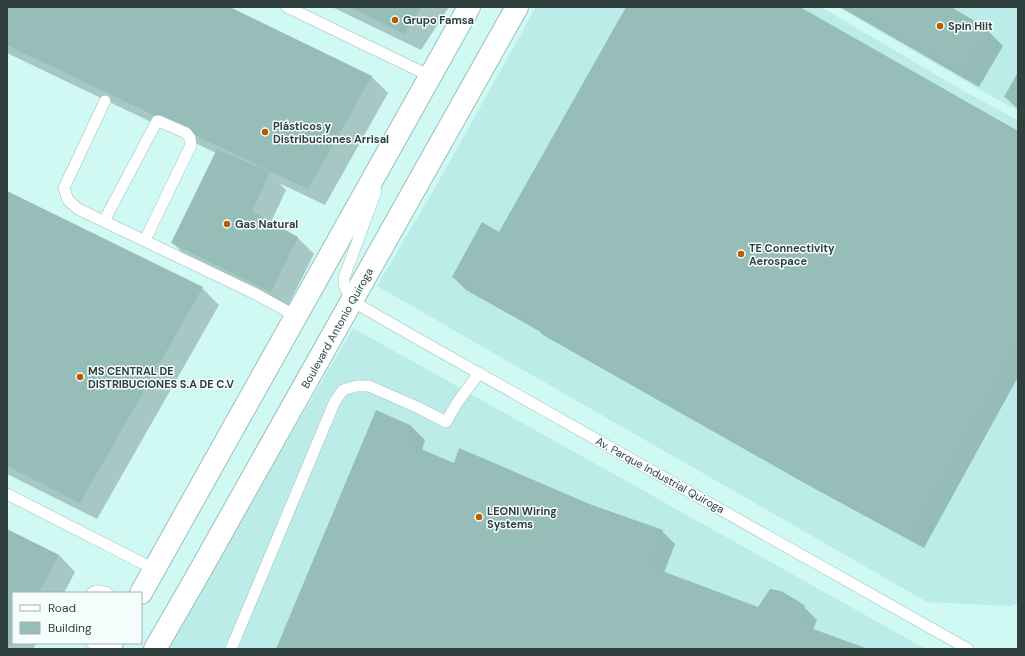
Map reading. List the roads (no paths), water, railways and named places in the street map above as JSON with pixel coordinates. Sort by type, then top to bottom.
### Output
[{"type":"main road","points":[[142,592],[469,7]]},
{"type":"main road","name":"Boulevard Antonio Quiroga","points":[[155,649],[204,565],[517,7]]},
{"type":"lane","points":[[287,7],[430,76]]},
{"type":"lane","points":[[105,101],[64,188],[68,200],[78,209],[256,294],[296,316]]},
{"type":"lane","points":[[104,221],[157,121],[186,133],[190,138],[191,144],[145,240]]},
{"type":"lane","points":[[352,301],[345,288],[344,278],[379,184],[378,169]]},
{"type":"lane","name":"Av. Parque Industrial Quiroga","points":[[352,301],[968,649]]},
{"type":"lane","points":[[231,649],[335,401],[343,390],[356,386],[369,386],[420,408],[446,422],[457,403],[479,373]]},
{"type":"lane","points":[[7,494],[154,569]]},
{"type":"lane","points":[[93,592],[99,590],[104,592]]},
{"type":"place","name":"Grupo Famsa","points":[[395,20]]},
{"type":"place","name":"Spin Hiit","points":[[940,26]]},
{"type":"place","name":"Plásticos y Distribuciones Arrisal","points":[[265,132]]},
{"type":"place","name":"Gas Natural","points":[[227,224]]},
{"type":"place","name":"TE Connectivity Aerospace","points":[[741,254]]},
{"type":"place","name":"MS CENTRAL DE DISTRIBUCIONES S.A DE C.V","points":[[80,377]]},
{"type":"place","name":"LEONI Wiring Systems","points":[[479,517]]}]
